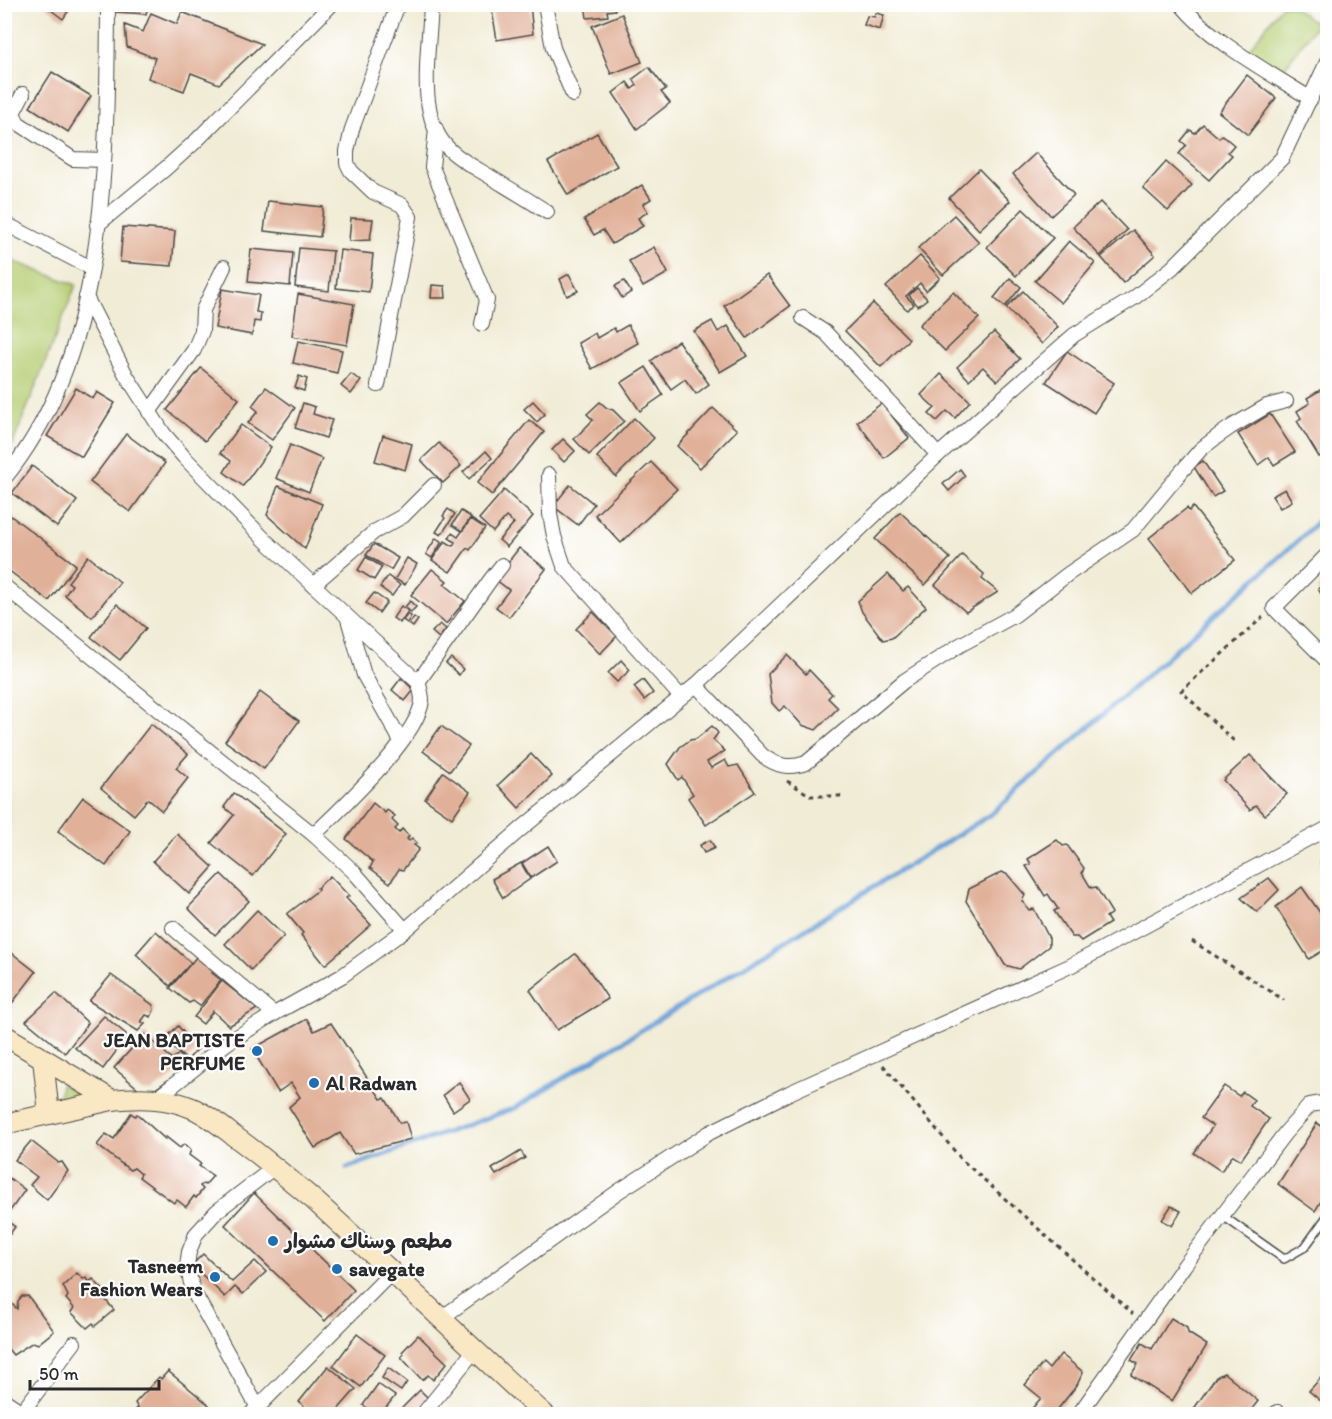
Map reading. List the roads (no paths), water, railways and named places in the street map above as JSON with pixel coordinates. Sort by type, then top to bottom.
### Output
[{"type":"street","points":[[4,479],[10,461],[38,431],[57,394],[86,297],[98,225],[108,114],[108,4]]},
{"type":"street","points":[[98,225],[196,141],[332,4]]},
{"type":"street","points":[[378,385],[410,217],[402,205],[373,192],[360,181],[347,163],[347,151],[352,129],[398,4]]},
{"type":"street","points":[[431,4],[427,90],[429,108],[436,129],[446,147],[467,163],[546,212]]},
{"type":"street","points":[[545,4],[553,48],[573,94]]},
{"type":"street","points":[[1181,4],[1202,25],[1234,49],[1311,99]]},
{"type":"street","points":[[158,1098],[227,1043],[342,976],[405,930],[521,829],[696,685],[938,455],[1074,335],[1134,298],[1172,268],[1282,158],[1328,60]]},
{"type":"street","points":[[23,94],[13,113],[18,123],[73,159],[104,160]]},
{"type":"street","points":[[436,129],[432,167],[450,214],[471,256],[487,300],[482,324]]},
{"type":"street","points":[[4,223],[91,268]]},
{"type":"street","points":[[149,412],[194,350],[202,331],[202,310],[224,267]]},
{"type":"street","points":[[86,297],[126,375],[164,434],[184,457],[312,585],[418,682],[422,692],[422,702],[401,741],[372,778],[314,835]]},
{"type":"street","points":[[803,318],[826,333],[938,455]]},
{"type":"street","points":[[696,685],[762,755],[773,763],[795,766],[806,763],[904,681],[960,645],[1015,615],[1076,568],[1133,530],[1201,449],[1231,427],[1267,406],[1286,401]]},
{"type":"street","points":[[549,475],[550,514],[554,536],[564,566],[681,697]]},
{"type":"street","points":[[312,585],[374,532],[404,516],[434,484]]},
{"type":"street","points":[[1328,554],[1274,608],[1328,662]]},
{"type":"street","points":[[418,682],[502,565]]},
{"type":"street","points":[[4,586],[314,835],[354,872],[405,930]]},
{"type":"street","points":[[348,619],[364,675],[401,741]]},
{"type":"street","points":[[440,1319],[619,1191],[709,1133],[789,1093],[1070,966],[1328,828]]},
{"type":"street","points":[[173,928],[274,1014]]},
{"type":"street","points":[[4,1035],[112,1100]]},
{"type":"street","points":[[43,1059],[49,1114]]},
{"type":"street","points":[[4,1124],[112,1100],[158,1098],[192,1108],[276,1166],[393,1271],[440,1319],[544,1414]]},
{"type":"street","points":[[1079,1414],[1222,1215],[1285,1133],[1310,1105],[1328,1102]]},
{"type":"street","points":[[276,1166],[217,1210],[196,1234],[189,1252],[187,1266],[193,1291],[254,1410],[393,1271]]},
{"type":"street","points":[[4,1401],[23,1413],[74,1343]]},
{"type":"street","points":[[423,1414],[474,1351]]},
{"type":"lane","points":[[1222,1215],[1284,1259],[1305,1247],[1328,1215]]},
{"type":"waterway","points":[[347,1168],[515,1108],[990,815],[1302,537],[1328,511]]},
{"type":"place","name":"JEAN BAPTISTE PERFUME","points":[[257,1051]]},
{"type":"place","name":"Al Radwan","points":[[314,1083]]},
{"type":"place","name":"مطعم وسناك مشوار","points":[[273,1241]]},
{"type":"place","name":"savegate","points":[[337,1269]]},
{"type":"place","name":"Tasneem Fashion Wears","points":[[215,1277]]}]
